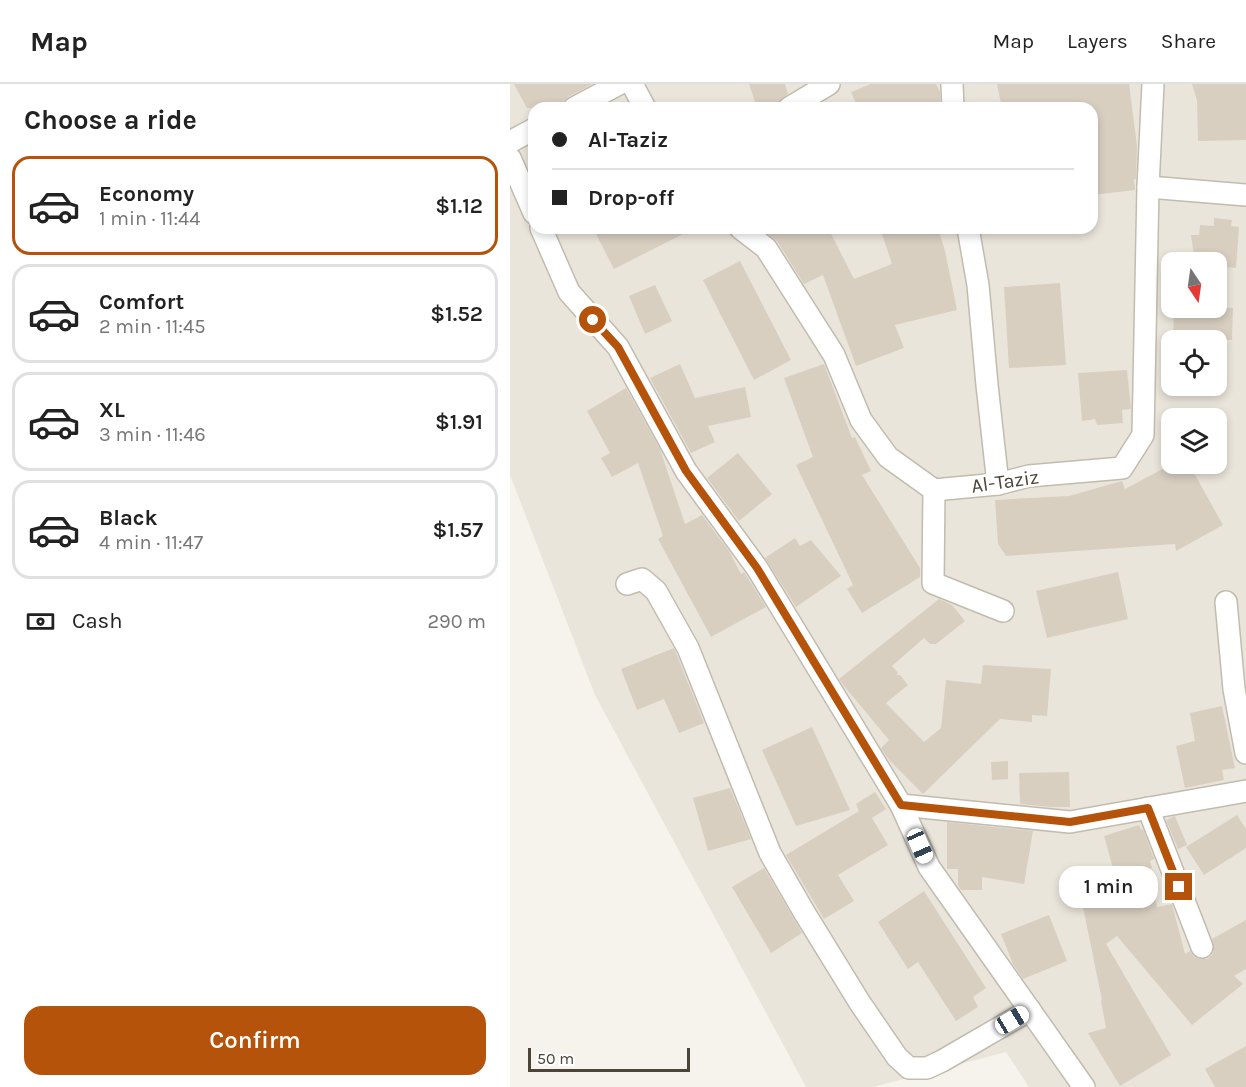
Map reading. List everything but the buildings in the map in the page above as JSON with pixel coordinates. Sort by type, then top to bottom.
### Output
[{"type":"street","points":[[585,102],[619,84]]},
{"type":"street","points":[[632,84],[642,102]]},
{"type":"street","points":[[799,102],[829,84]]},
{"type":"street","points":[[952,84],[953,102]]},
{"type":"street","name":"Al-Taziz","points":[[934,490],[998,484],[1029,476],[1122,468],[1143,435],[1148,187],[1153,84]]},
{"type":"street","points":[[510,142],[528,132]]},
{"type":"street","points":[[510,158],[528,199]]},
{"type":"street","points":[[1148,187],[1246,195]]},
{"type":"street","points":[[544,234],[569,292],[618,347],[686,471],[757,568],[901,805],[929,867],[1084,1087]]},
{"type":"street","points":[[748,234],[766,248],[834,355],[861,420],[888,457],[934,490],[933,583],[1003,611]]},
{"type":"street","points":[[969,234],[978,285],[998,484]]},
{"type":"street","points":[[627,584],[642,579],[656,591],[688,648],[770,853],[860,1003],[897,1057],[909,1068],[927,1068],[1029,1010]]},
{"type":"street","points":[[1226,602],[1240,688],[1246,753]]},
{"type":"street","points":[[901,805],[1070,822],[1246,791]]},
{"type":"street","points":[[1148,808],[1202,947]]},
{"type":"shaded area","points":[[510,84],[1246,84],[1246,1087],[1029,1087],[1006,1052],[873,1087],[806,1087],[595,695],[510,475]]},
{"type":"route","points":[[593,320],[618,347],[686,471],[757,568],[901,805],[1070,822],[1148,808],[1179,887]]}]
